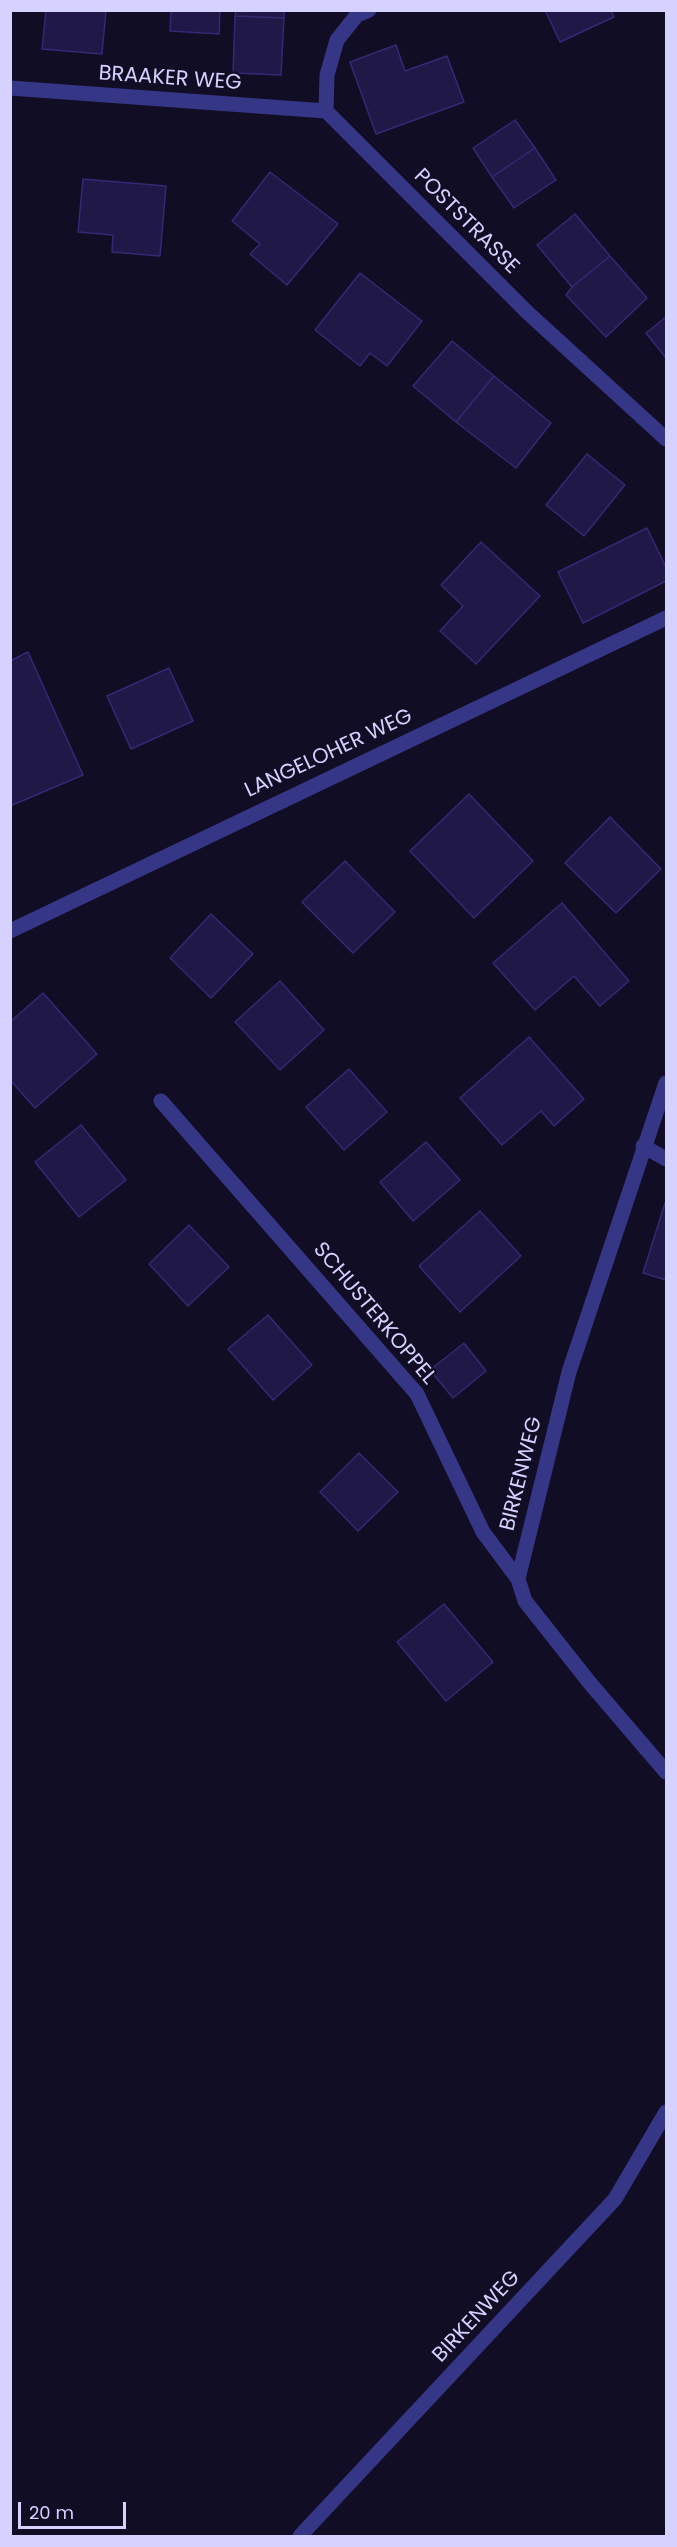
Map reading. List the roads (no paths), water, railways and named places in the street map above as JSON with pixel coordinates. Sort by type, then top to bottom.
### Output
[{"type":"street","points":[[326,111],[327,75],[337,40],[357,15],[369,10]]},
{"type":"street","name":"BRAAKER WEG","points":[[10,88],[326,111]]},
{"type":"street","name":"POSTSTRASSE","points":[[326,111],[527,312],[666,439]]},
{"type":"street","name":"LANGELOHER WEG","points":[[10,931],[666,618]]},
{"type":"street","name":"BIRKENWEG","points":[[518,1579],[569,1372],[666,1083]]},
{"type":"street","name":"SCHUSTERKOPPEL","points":[[161,1101],[417,1394],[483,1532],[518,1579]]},
{"type":"street","points":[[644,1146],[666,1159]]},
{"type":"street","points":[[518,1579],[525,1601],[589,1682],[666,1772]]},
{"type":"street","name":"BIRKENWEG","points":[[300,2536],[615,2199],[666,2112]]}]
